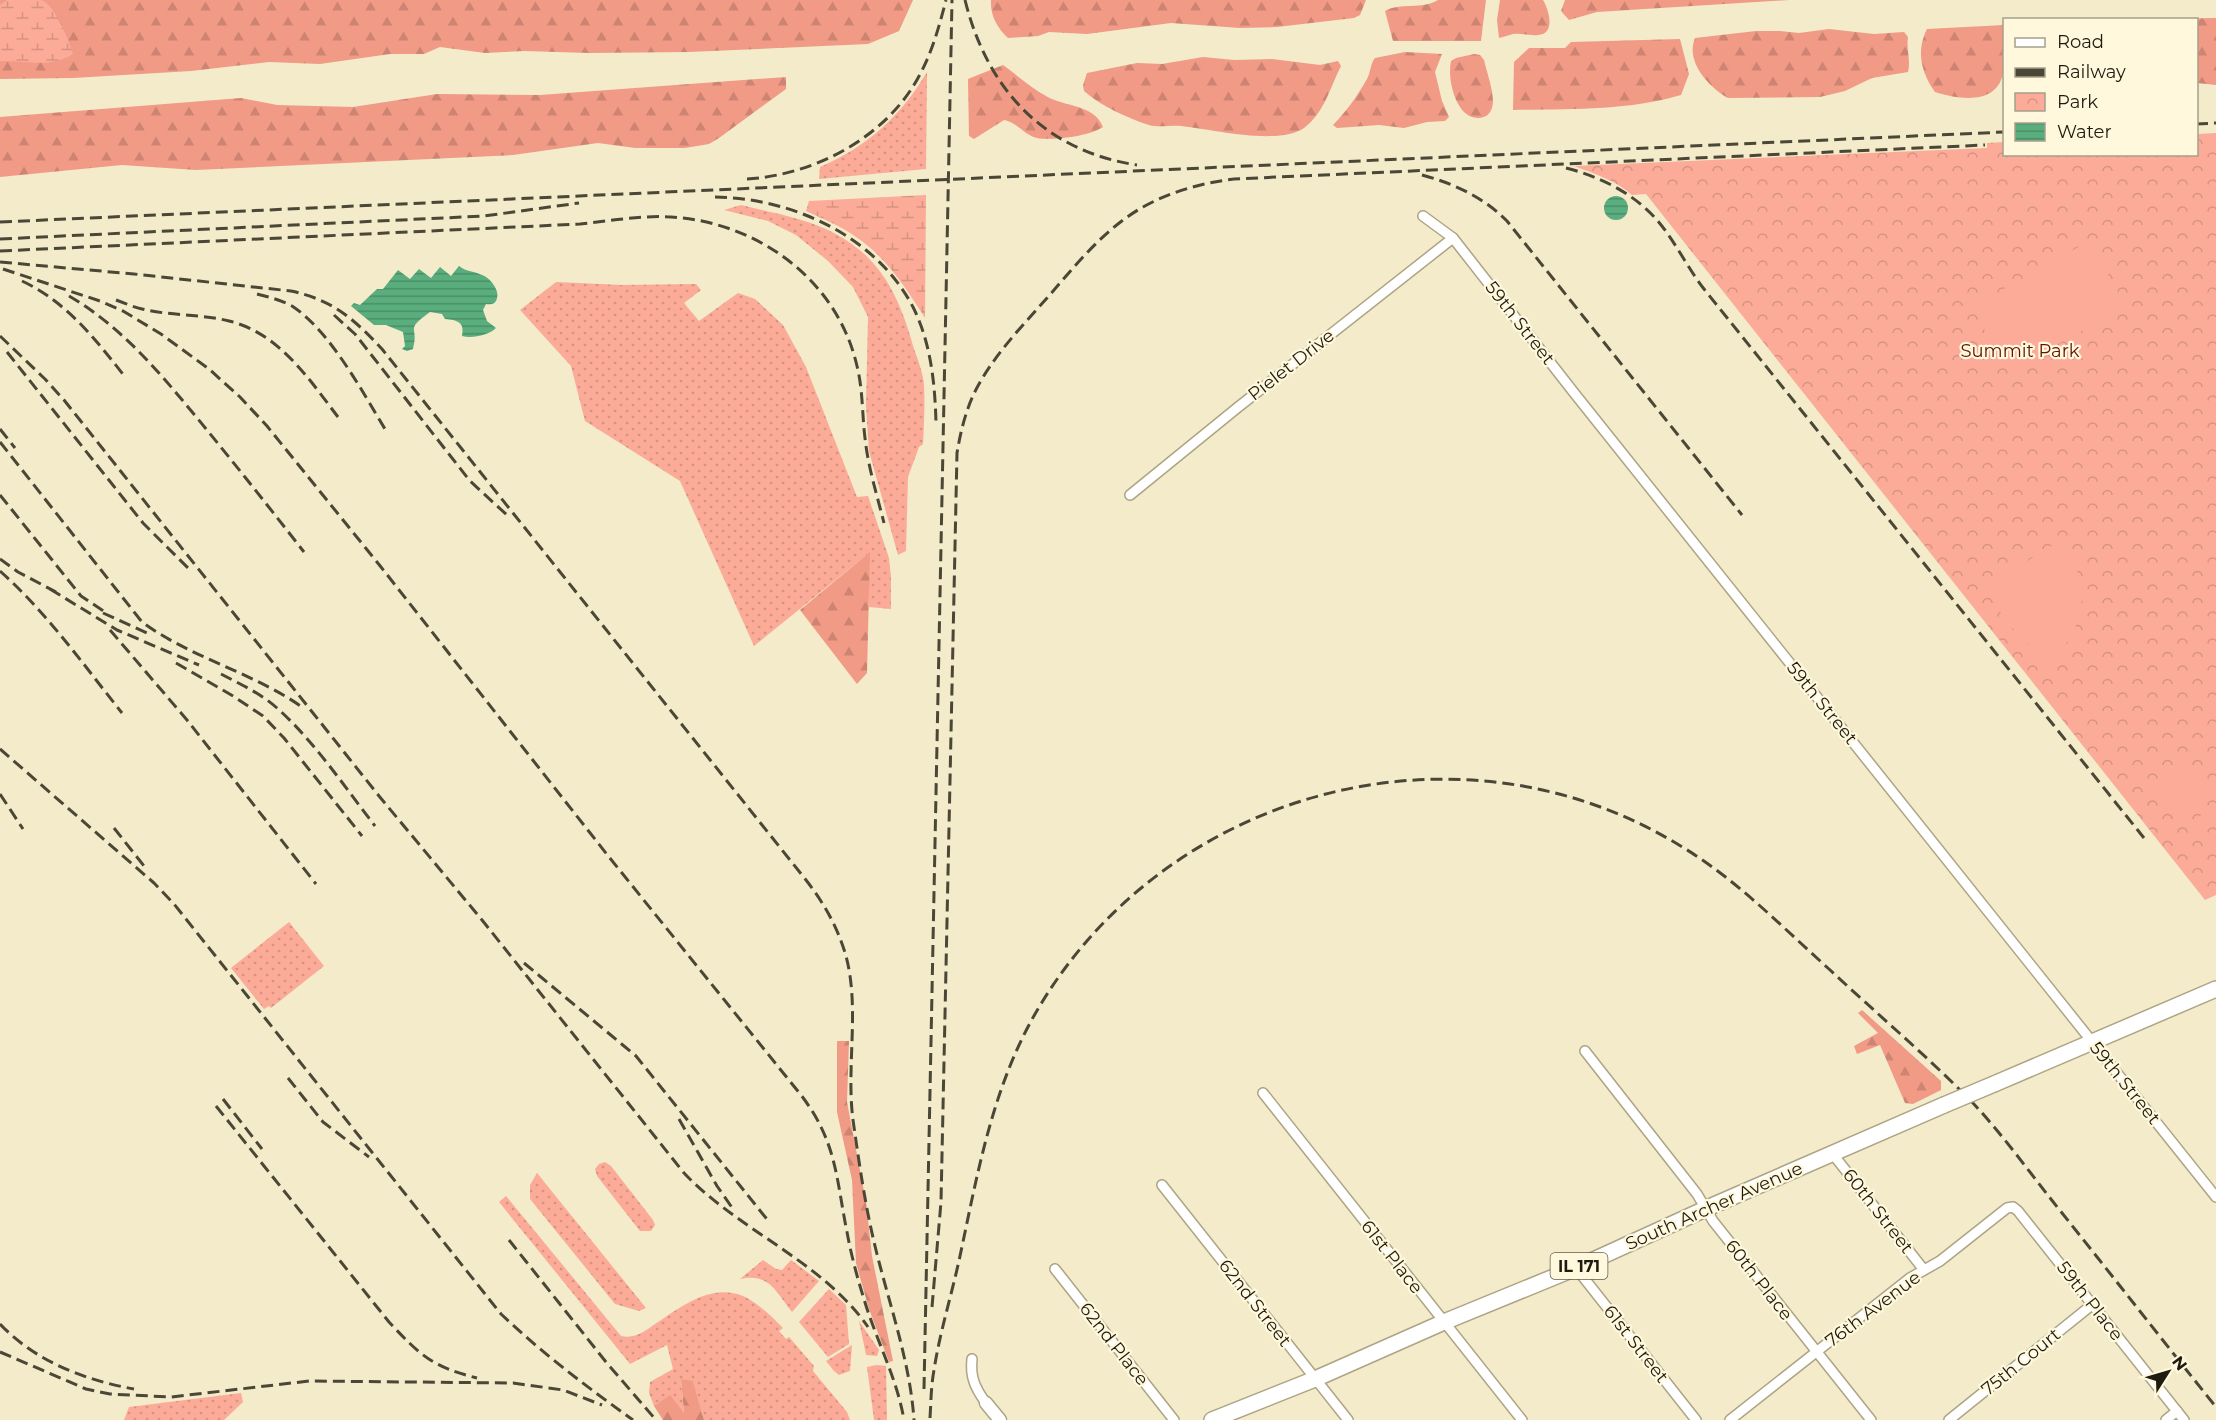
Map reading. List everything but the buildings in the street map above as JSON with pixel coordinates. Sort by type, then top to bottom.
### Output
[{"type":"main road","name":"South Archer Avenue","points":[[1212,1420],[1315,1379],[1575,1268],[1832,1153],[2216,989]]},
{"type":"street","name":"59th Street","points":[[1423,216],[1453,238],[1588,411],[2216,1197]]},
{"type":"street","name":"Pielet Drive","points":[[1130,495],[1236,408],[1453,238]]},
{"type":"street","name":"60th Place","points":[[1585,1051],[1697,1194],[1713,1221],[1871,1420]]},
{"type":"street","name":"61st Place","points":[[1263,1093],[1522,1420]]},
{"type":"street","name":"60th Street","points":[[1832,1153],[1924,1270]]},
{"type":"street","name":"62nd Street","points":[[1162,1185],[1348,1420]]},
{"type":"street","name":"76th Avenue","points":[[1730,1420],[1910,1278],[1940,1261],[2007,1208],[2013,1207],[2019,1211]]},
{"type":"street","name":"59th Place","points":[[2019,1211],[2184,1420]]},
{"type":"street","name":"61st Street","points":[[1575,1268],[1696,1420]]},
{"type":"street","name":"62nd Place","points":[[1055,1269],[1174,1420]]},
{"type":"street","name":"75th Court","points":[[1949,1420],[2093,1304]]},
{"type":"street","points":[[972,1359],[972,1378],[979,1393],[1000,1420]]},
{"type":"street","points":[[2166,1420],[2177,1411]]},
{"type":"green space","points":[[0,0],[913,0],[899,31],[868,44],[689,52],[589,53],[524,51],[485,53],[440,47],[424,54],[390,54],[320,64],[269,62],[191,71],[73,78],[0,79]]},
{"type":"green space","points":[[7,0],[41,0],[46,3],[61,24],[73,54],[47,63],[0,61],[0,5]]},
{"type":"green space","points":[[991,0],[1366,0],[1360,15],[1354,18],[1277,27],[1240,28],[1171,23],[1087,34],[1049,32],[1038,36],[1008,38],[995,21]]},
{"type":"green space","points":[[1438,0],[1486,0],[1481,41],[1393,41],[1385,11],[1391,8],[1425,5]]},
{"type":"green space","points":[[1500,0],[1543,0],[1550,21],[1547,31],[1538,35],[1513,34],[1499,38],[1497,20]]},
{"type":"green space","points":[[1565,0],[1789,0],[1597,12],[1569,20],[1561,11]]},
{"type":"green space","points":[[2198,18],[2216,18],[2216,85],[2198,83]]},
{"type":"green space","points":[[2003,25],[2003,72],[1995,89],[1978,97],[1967,98],[1935,92],[1923,69],[1921,53],[1927,29]]},
{"type":"green space","points":[[1829,29],[1874,34],[1904,32],[1908,37],[1908,72],[1872,78],[1845,91],[1820,97],[1728,98],[1707,81],[1693,56],[1695,38],[1756,31],[1799,33]]},
{"type":"green space","points":[[1680,39],[1689,74],[1681,95],[1619,107],[1513,110],[1514,62],[1529,48],[1565,48],[1571,42]]},
{"type":"green space","points":[[1405,52],[1442,54],[1435,72],[1442,101],[1449,117],[1445,121],[1427,122],[1404,128],[1379,125],[1337,128],[1333,125],[1360,91],[1375,58]]},
{"type":"green space","points":[[1474,54],[1480,55],[1484,60],[1493,97],[1489,114],[1480,118],[1469,116],[1460,107],[1450,79],[1451,61]]},
{"type":"green space","points":[[1203,57],[1234,60],[1272,59],[1320,65],[1338,61],[1341,66],[1322,108],[1311,122],[1304,128],[1278,136],[1244,135],[1181,126],[1149,125],[1115,111],[1084,91],[1083,85],[1087,73],[1137,63],[1162,64]]},
{"type":"green space","points":[[1003,65],[1053,100],[1093,114],[1103,127],[1080,135],[1044,139],[1033,137],[1013,123],[1004,120],[974,139],[969,136],[968,79]]},
{"type":"green space","points":[[927,72],[926,169],[819,179],[820,167],[868,140],[894,116],[906,103]]},
{"type":"green space","points":[[786,77],[786,89],[719,138],[709,144],[685,148],[635,148],[598,143],[513,155],[196,170],[122,165],[0,177],[0,117],[241,98],[277,105],[353,107],[437,94],[540,95]]},
{"type":"green space","name":"Summit Park","points":[[2216,133],[2216,895],[2205,900],[1646,194],[1632,195],[1612,181],[1574,166],[1987,148],[1987,143],[2003,142],[2003,156],[2198,156],[2198,134]]},
{"type":"green space","points":[[926,195],[925,318],[903,284],[867,245],[844,229],[806,211],[809,201]]},
{"type":"green space","points":[[741,205],[800,220],[823,228],[851,243],[877,267],[895,296],[909,330],[924,385],[923,444],[919,447],[908,477],[906,551],[898,555],[869,451],[866,406],[868,317],[853,287],[828,261],[796,235],[768,221],[724,210]]},
{"type":"green space","points":[[2089,241],[2126,306],[2008,372],[1972,307]]},
{"type":"green space","points":[[556,282],[622,285],[696,284],[701,290],[684,303],[699,321],[738,293],[755,299],[783,325],[806,367],[857,497],[868,496],[889,558],[891,609],[869,607],[869,553],[754,646],[680,481],[585,421],[571,366],[520,310]]},
{"type":"green space","points":[[2060,541],[2078,573],[2082,604],[2072,634],[2049,663],[2006,622],[1992,598],[2001,582],[2010,574]]},
{"type":"green space","points":[[870,552],[867,673],[857,684],[800,610]]},
{"type":"green space","points":[[2187,763],[2210,793],[2181,817],[2157,787]]},
{"type":"green space","points":[[2215,804],[2216,822],[2200,835],[2190,824]]},
{"type":"green space","points":[[289,922],[324,966],[271,1008],[269,1006],[264,1009],[231,968]]},
{"type":"green space","points":[[1862,1010],[1941,1081],[1941,1090],[1913,1104],[1905,1103],[1880,1045],[1857,1054],[1854,1046],[1878,1033],[1858,1013]]},
{"type":"green space","points":[[837,1041],[849,1041],[847,1102],[866,1202],[872,1256],[893,1361],[889,1362],[869,1309],[856,1263],[852,1180],[837,1112]]},
{"type":"green space","points":[[605,1162],[611,1166],[653,1220],[655,1225],[651,1231],[640,1231],[597,1176],[595,1169],[599,1164]]},
{"type":"green space","points":[[537,1173],[646,1308],[639,1311],[615,1304],[530,1199],[530,1185]]},
{"type":"green space","points":[[506,1196],[621,1336],[640,1333],[687,1303],[709,1294],[720,1292],[743,1296],[769,1314],[783,1328],[779,1331],[786,1339],[789,1337],[814,1366],[813,1371],[847,1412],[850,1420],[704,1420],[693,1382],[681,1379],[684,1414],[670,1396],[654,1406],[649,1393],[650,1382],[673,1369],[667,1345],[630,1364],[499,1202]]},
{"type":"green space","points":[[763,1260],[776,1269],[782,1270],[791,1260],[819,1281],[792,1312],[771,1285],[765,1281],[740,1279]]},
{"type":"green space","points":[[829,1289],[846,1305],[849,1344],[828,1357],[799,1322]]},
{"type":"green space","points":[[859,1321],[879,1350],[877,1356],[866,1355]]},
{"type":"green space","points":[[852,1345],[850,1371],[839,1375],[826,1361]]},
{"type":"green space","points":[[886,1366],[887,1420],[874,1420],[867,1367]]},
{"type":"green space","points":[[681,1379],[693,1381],[704,1420],[663,1420],[654,1406],[670,1395],[684,1413]]},
{"type":"green space","points":[[241,1393],[243,1402],[224,1420],[124,1420],[129,1407]]},
{"type":"water","points":[[1616,196],[1625,199],[1628,208],[1625,217],[1616,220],[1607,217],[1604,208],[1607,199]]},
{"type":"water","points":[[459,266],[485,276],[495,288],[498,295],[496,302],[486,304],[483,310],[487,321],[496,328],[489,333],[475,337],[462,336],[463,331],[459,323],[445,319],[442,314],[430,312],[415,326],[413,349],[407,351],[402,349],[405,346],[403,332],[386,325],[374,325],[351,306],[354,303],[360,305],[377,289],[383,289],[398,270],[410,279],[419,269],[431,278],[440,267],[451,276]]},
{"type":"railway","points":[[747,179],[772,176],[822,161],[845,150],[887,119],[904,99],[923,69],[935,40],[946,0]]},
{"type":"railway","points":[[924,1389],[952,0]]},
{"type":"railway","points":[[965,0],[975,32],[988,61],[1005,88],[1024,111],[1048,130],[1074,146],[1104,158],[1137,165]]},
{"type":"railway","points":[[2198,124],[2216,123]]},
{"type":"railway","points":[[0,222],[2003,132]]},
{"type":"railway","points":[[932,1307],[941,1202],[957,453],[968,409],[986,372],[1011,339],[1080,261],[1103,237],[1143,207],[1187,188],[1234,179],[1985,145]]},
{"type":"railway","points":[[1566,168],[1616,187],[1648,210],[1657,220],[1704,289],[2144,838]]},
{"type":"railway","points":[[1422,175],[1468,192],[1507,221],[1742,515]]},
{"type":"railway","points":[[715,197],[744,199],[802,214],[854,241],[877,260],[897,282],[919,321],[931,364],[936,423]]},
{"type":"railway","points":[[0,239],[484,216],[579,203]]},
{"type":"railway","points":[[0,251],[580,224],[648,217],[703,221],[734,230],[762,243],[789,261],[812,282],[832,307],[847,335],[859,375],[866,449],[884,523]]},
{"type":"railway","points":[[0,262],[291,291],[319,300],[342,312],[382,349],[806,880],[835,926],[846,956],[852,996],[851,1100],[855,1136],[868,1215],[904,1354],[914,1420]]},
{"type":"railway","points":[[3,269],[100,301],[123,311],[161,334],[209,369],[240,397],[267,426],[381,567],[609,857],[801,1095],[813,1112],[828,1145],[857,1274],[901,1404],[904,1420]]},
{"type":"railway","points":[[22,281],[53,300],[80,323],[126,378]]},
{"type":"railway","points":[[257,294],[292,306],[319,330],[344,363],[385,429]]},
{"type":"railway","points":[[69,296],[123,336],[154,368],[304,552]]},
{"type":"railway","points":[[116,300],[142,309],[218,319],[247,327],[263,336],[291,359],[338,417]]},
{"type":"railway","points":[[334,315],[355,334],[470,481],[508,516]]},
{"type":"railway","points":[[0,336],[64,400],[379,796],[482,920],[684,1173],[729,1212],[828,1283],[868,1327]]},
{"type":"railway","points":[[7,352],[143,523],[190,570]]},
{"type":"railway","points":[[0,429],[15,448]]},
{"type":"railway","points":[[0,442],[142,622],[181,646],[263,684],[302,707]]},
{"type":"railway","points":[[0,495],[81,596],[108,614]]},
{"type":"railway","points":[[0,559],[18,572],[56,592]]},
{"type":"railway","points":[[0,571],[49,621],[122,713]]},
{"type":"railway","points":[[50,589],[117,630],[199,665]]},
{"type":"railway","points":[[103,613],[149,634]]},
{"type":"railway","points":[[110,630],[187,720],[316,884]]},
{"type":"railway","points":[[176,663],[263,716],[284,738],[362,836]]},
{"type":"railway","points":[[221,674],[264,698],[291,721],[328,764],[375,826]]},
{"type":"railway","points":[[0,749],[154,883],[174,904],[501,1314],[565,1369],[633,1420]]},
{"type":"railway","points":[[930,1418],[932,1382],[939,1341],[979,1166],[995,1108],[1016,1051],[1030,1023],[1085,944],[1152,879],[1231,829],[1317,796],[1408,780],[1500,783],[1592,804],[1679,845],[1719,872],[1775,920],[1972,1102],[2216,1407]]},
{"type":"railway","points":[[0,794],[23,829]]},
{"type":"railway","points":[[114,828],[144,866]]},
{"type":"railway","points":[[524,963],[636,1056],[770,1223]]},
{"type":"railway","points":[[288,1078],[323,1122],[369,1157]]},
{"type":"railway","points":[[223,1099],[262,1149]]},
{"type":"railway","points":[[216,1106],[389,1322],[428,1358],[449,1369],[477,1378]]},
{"type":"railway","points":[[679,1119],[717,1186],[733,1209]]},
{"type":"railway","points":[[509,1240],[606,1362],[656,1420]]},
{"type":"railway","points":[[0,1324],[29,1348],[61,1367],[97,1380],[134,1389]]},
{"type":"railway","points":[[0,1352],[86,1389],[110,1394],[171,1397],[309,1381],[513,1383],[563,1390],[602,1405]]}]
